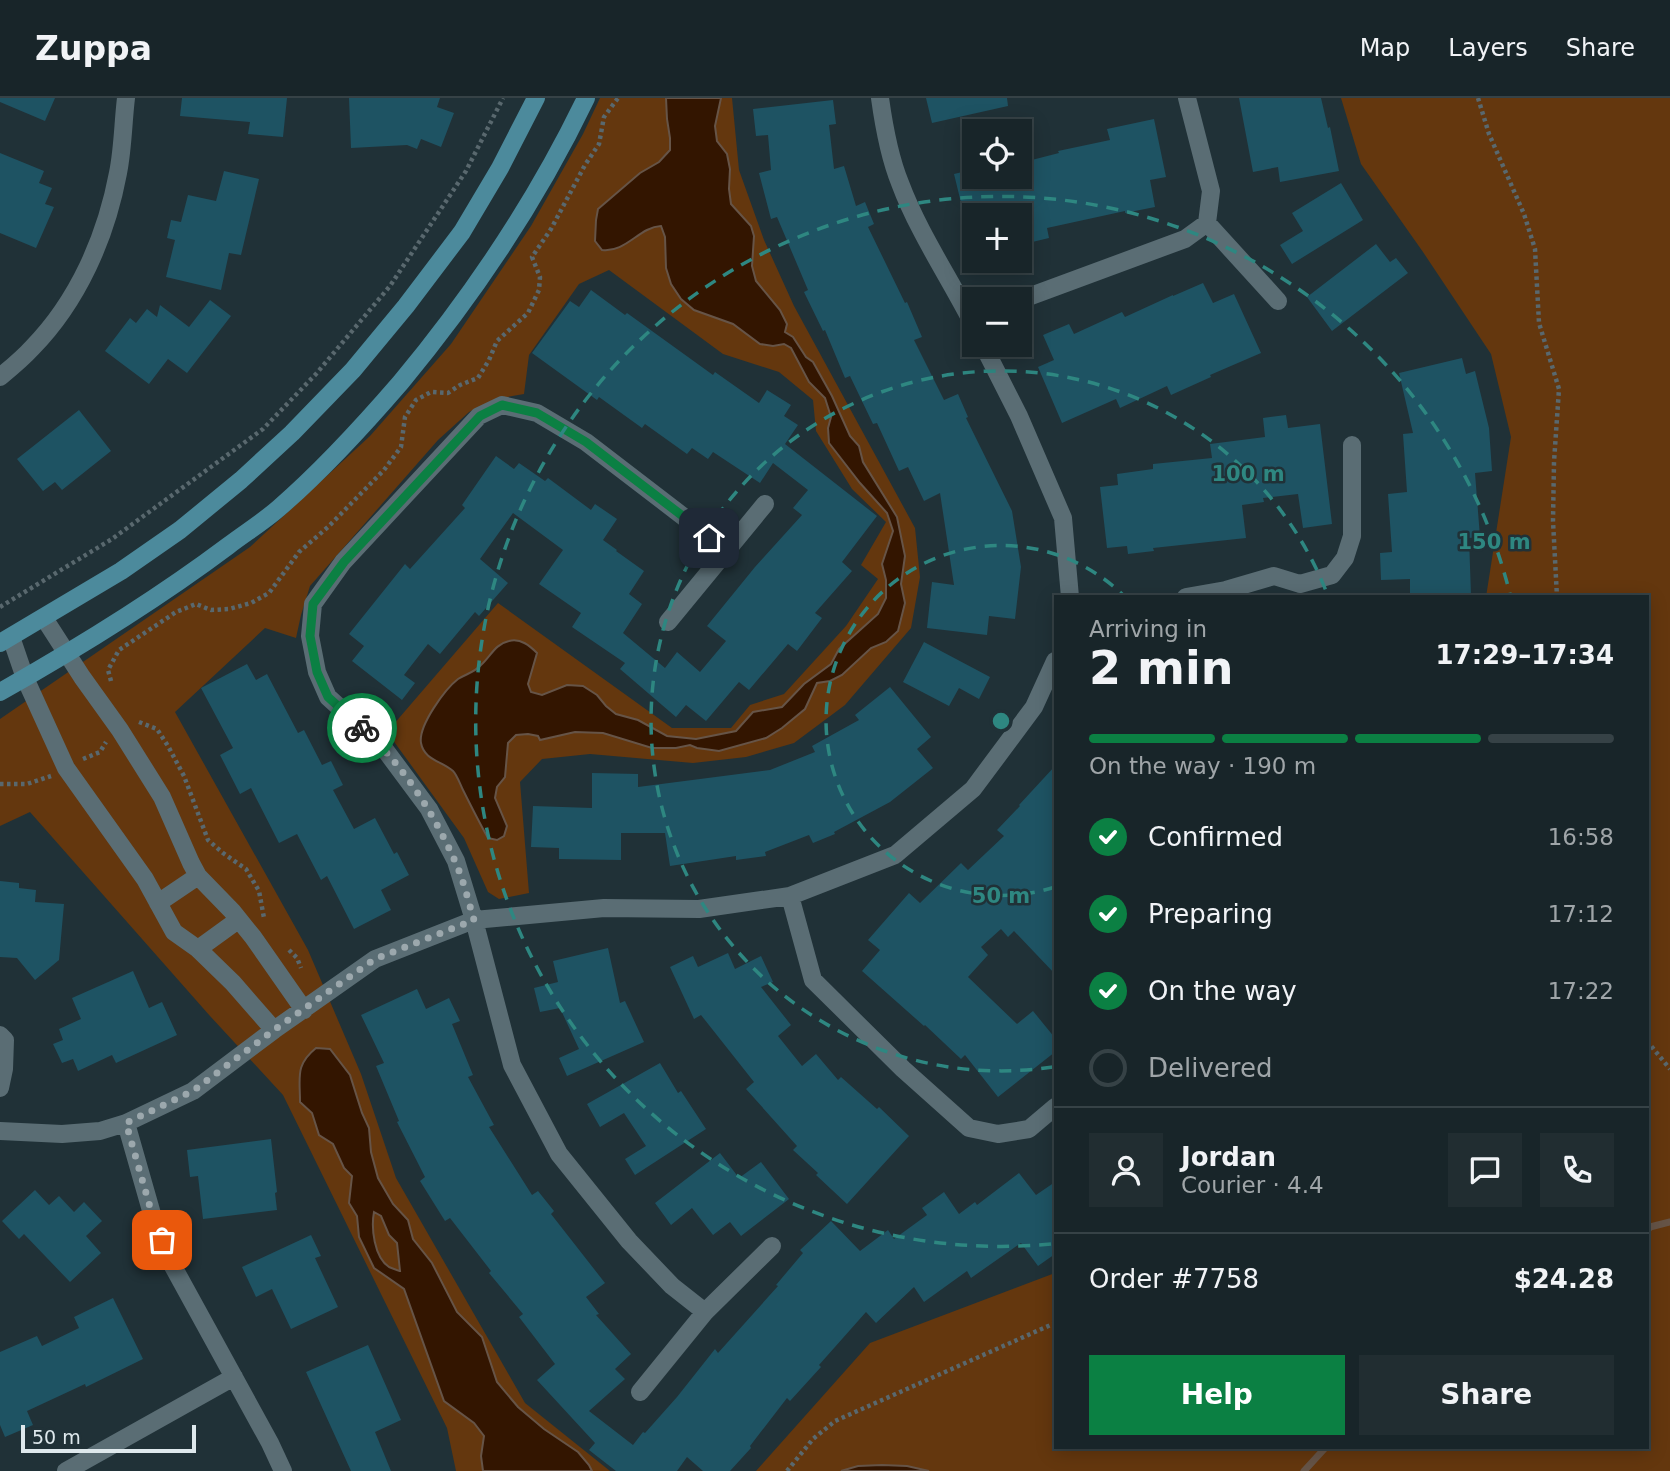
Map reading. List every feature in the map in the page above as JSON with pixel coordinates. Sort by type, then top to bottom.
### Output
[{"type":"main road","points":[[6,640],[121,571],[180,530],[241,480],[292,433],[353,370],[462,232],[500,168],[536,98]]},
{"type":"main road","points":[[0,692],[173,587],[277,510],[312,478],[372,415],[436,339],[494,261],[542,183],[586,98]]},
{"type":"street","points":[[0,377],[32,348],[63,310],[90,263],[107,219],[119,172],[126,98]]},
{"type":"street","points":[[880,98],[885,134],[900,183],[931,249],[962,302]]},
{"type":"street","points":[[1186,98],[1210,191],[1207,223],[1278,301]]},
{"type":"street","points":[[1032,296],[1185,239],[1207,223]]},
{"type":"street","points":[[989,357],[1063,518],[1070,595]]},
{"type":"street","points":[[705,1312],[673,1286],[629,1241],[559,1154],[512,1065],[456,861],[429,809],[383,747],[328,697],[317,672],[310,636],[313,604],[344,562],[463,432],[480,416],[502,405],[537,413],[586,442],[693,524],[726,553]]},
{"type":"street","points":[[1197,595],[1274,576],[1302,591],[1332,575],[1345,558],[1353,536],[1352,445]]},
{"type":"street","points":[[668,622],[765,504]]},
{"type":"street","points":[[44,618],[162,797],[198,876],[238,920],[304,1010]]},
{"type":"street","points":[[6,640],[66,768],[145,879],[174,932],[198,949],[274,1030]]},
{"type":"street","points":[[0,1131],[62,1134],[100,1131],[126,1123],[193,1091],[375,959],[474,920],[604,908],[699,909],[790,896],[895,855],[973,789],[1034,707],[1054,663]]},
{"type":"street","points":[[158,903],[198,876]]},
{"type":"street","points":[[790,896],[813,980],[903,1069],[969,1128],[998,1134],[1029,1129],[1054,1108]]},
{"type":"street","points":[[198,949],[238,920]]},
{"type":"street","points":[[0,1035],[5,1040],[0,1088]]},
{"type":"street","points":[[126,1123],[154,1221],[169,1259],[283,1471]]},
{"type":"street","points":[[640,1392],[705,1312],[772,1246]]},
{"type":"street","points":[[66,1471],[234,1377]]},
{"type":"path","points":[[0,607],[112,539],[263,429],[316,374],[390,286],[466,171],[503,98]]},
{"type":"path","points":[[1478,98],[1489,134],[1524,214],[1535,249],[1539,323],[1559,389],[1553,509],[1557,595]]},
{"type":"path","points":[[1649,1043],[1670,1069]]},
{"type":"path","points":[[787,1471],[813,1439],[835,1422],[1054,1323]]},
{"type":"shaded area","points":[[600,98],[732,98],[739,170],[764,240],[794,306],[915,528],[920,577],[911,628],[845,705],[794,743],[746,757],[693,763],[590,754],[542,759],[520,782],[529,893],[499,899],[488,892],[464,838],[387,732],[498,603],[672,728],[731,728],[750,705],[784,694],[846,626],[878,579],[861,565],[886,522],[852,489],[816,431],[813,400],[779,372],[723,354],[609,270],[579,284],[529,355],[524,394],[496,399],[469,412],[438,440],[310,586],[296,638],[265,628],[175,712],[308,950],[361,1074],[396,1178],[525,1403],[610,1471],[456,1471],[447,1428],[283,1095],[30,812],[0,826],[0,719],[250,547],[370,436],[451,344],[531,226],[583,134]]},
{"type":"shaded area","points":[[666,98],[721,98],[715,126],[717,141],[727,154],[731,204],[751,226],[754,236],[752,266],[756,281],[780,310],[787,324],[785,332],[793,337],[806,357],[813,362],[850,436],[859,446],[863,462],[897,517],[905,556],[901,584],[905,603],[898,631],[886,642],[871,648],[842,675],[817,683],[805,709],[766,738],[719,751],[690,745],[652,748],[603,733],[575,732],[540,740],[538,736],[516,735],[508,743],[505,777],[497,787],[495,798],[507,826],[504,836],[497,840],[488,838],[456,775],[426,753],[421,736],[428,718],[446,691],[458,679],[479,667],[500,645],[517,641],[528,645],[537,653],[528,684],[531,692],[542,695],[567,685],[583,686],[597,695],[616,714],[638,720],[667,736],[696,739],[736,731],[753,712],[782,707],[804,684],[831,664],[839,649],[878,614],[886,598],[886,580],[882,564],[893,531],[887,513],[829,443],[828,428],[831,417],[825,398],[809,382],[791,348],[784,344],[760,344],[733,324],[694,310],[681,299],[671,284],[666,268],[665,237],[661,226],[653,227],[611,250],[602,250],[595,241],[598,209],[640,173],[659,162],[670,150]]},
{"type":"shaded area","points":[[1341,98],[1670,98],[1670,1471],[756,1471],[870,1343],[1054,1273],[1054,1449],[1649,1449],[1649,595],[1486,595],[1511,437],[1491,354],[1361,164]]},
{"type":"shaded area","points":[[316,1048],[330,1049],[350,1075],[369,1128],[371,1152],[378,1178],[393,1204],[408,1220],[413,1239],[432,1263],[457,1312],[482,1337],[497,1382],[518,1407],[578,1452],[592,1471],[483,1471],[481,1456],[484,1436],[474,1423],[444,1401],[404,1289],[374,1268],[359,1237],[357,1216],[349,1203],[352,1176],[344,1168],[333,1144],[319,1135],[312,1113],[300,1102],[300,1072],[309,1054]],"holes":[[[374,1212],[381,1216],[389,1235],[397,1243],[400,1271],[389,1267],[377,1249],[373,1234]]]},
{"type":"shaded area","points":[[858,1466],[907,1466],[929,1471],[841,1471]]},
{"type":"building","points":[[0,98],[55,98],[45,121],[0,102]]},
{"type":"building","points":[[182,98],[287,98],[283,137],[248,134],[250,122],[180,116]]},
{"type":"building","points":[[349,98],[440,98],[437,107],[454,113],[441,147],[421,139],[417,149],[407,145],[351,148]]},
{"type":"building","points":[[926,98],[1007,98],[1008,106],[932,123]]},
{"type":"building","points":[[1239,98],[1321,98],[1339,171],[1280,182],[1278,167],[1253,172]]},
{"type":"building","points":[[833,100],[836,124],[829,125],[834,169],[844,166],[856,206],[865,202],[874,224],[868,227],[922,337],[914,340],[944,400],[958,394],[968,417],[966,418],[1012,511],[1021,567],[1015,619],[989,616],[987,635],[927,628],[932,582],[954,585],[940,493],[924,501],[908,467],[899,471],[877,423],[873,424],[850,376],[845,378],[825,330],[823,331],[804,292],[808,290],[777,217],[771,219],[759,173],[771,170],[768,135],[756,136],[753,109]]},
{"type":"building","points":[[1154,119],[1166,177],[1150,180],[1155,207],[1047,228],[1049,238],[1032,242],[1032,203],[962,203],[962,207],[954,174],[962,172],[962,189],[1032,189],[1032,160],[1059,153],[1058,151],[1110,140],[1107,129]]},
{"type":"building","points":[[0,153],[44,171],[39,183],[52,188],[45,204],[54,207],[36,248],[0,233]]},
{"type":"building","points":[[224,171],[259,179],[241,255],[229,253],[221,290],[166,277],[175,240],[167,238],[171,220],[181,222],[188,195],[216,201]]},
{"type":"building","points":[[1341,183],[1363,220],[1292,264],[1280,245],[1303,231],[1292,213]]},
{"type":"building","points":[[1376,244],[1390,262],[1396,258],[1408,273],[1332,331],[1307,297]]},
{"type":"building","points":[[1203,283],[1213,303],[1234,294],[1261,353],[1171,395],[1167,386],[1120,408],[1116,399],[1062,423],[1038,367],[1054,360],[1043,335],[1069,324],[1074,334],[1122,312],[1125,317]]},
{"type":"building","points":[[591,290],[713,375],[715,372],[759,403],[767,390],[791,405],[784,416],[798,425],[785,444],[877,516],[842,562],[852,571],[815,613],[822,618],[797,651],[788,644],[749,690],[739,682],[706,721],[686,705],[676,717],[620,669],[625,663],[572,627],[581,613],[539,584],[563,550],[513,513],[480,559],[508,583],[479,616],[475,612],[440,654],[428,644],[404,675],[415,683],[402,700],[352,661],[364,646],[349,634],[405,564],[410,569],[465,508],[462,505],[496,456],[514,469],[519,463],[545,481],[548,478],[591,510],[595,504],[617,519],[603,540],[644,571],[629,594],[642,604],[623,633],[665,668],[677,652],[700,672],[726,641],[707,626],[802,515],[793,508],[808,490],[773,463],[760,483],[713,452],[708,459],[692,448],[687,454],[645,424],[642,428],[599,397],[597,400],[532,353],[570,301],[579,307]]},
{"type":"building","points":[[210,300],[231,316],[187,373],[168,359],[149,384],[105,351],[130,318],[136,323],[147,309],[157,317],[160,305],[189,327]]},
{"type":"building","points":[[1462,358],[1466,374],[1475,371],[1489,428],[1492,471],[1475,473],[1480,537],[1469,538],[1471,595],[1410,595],[1410,579],[1381,580],[1380,553],[1392,552],[1388,494],[1407,492],[1403,434],[1413,433],[1399,373]]},
{"type":"building","points":[[79,410],[111,451],[62,490],[55,482],[43,491],[17,459]]},
{"type":"building","points":[[1286,415],[1288,428],[1320,424],[1332,524],[1303,528],[1298,494],[1263,498],[1264,502],[1242,505],[1246,538],[1153,548],[1154,551],[1128,554],[1127,546],[1107,548],[1100,487],[1118,485],[1117,474],[1153,469],[1153,464],[1212,458],[1210,444],[1265,437],[1263,418]]},
{"type":"building","points":[[924,642],[990,677],[979,699],[959,688],[949,706],[903,682]]},
{"type":"building","points":[[247,664],[256,680],[267,674],[298,733],[304,730],[322,765],[331,761],[343,785],[333,790],[354,829],[375,818],[394,854],[397,852],[409,875],[381,890],[391,910],[354,929],[327,876],[321,880],[297,834],[279,843],[251,788],[240,794],[220,755],[233,748],[201,688]]},
{"type":"building","points":[[890,687],[931,737],[917,749],[933,768],[890,802],[834,832],[835,834],[813,843],[809,835],[765,852],[766,856],[736,860],[736,856],[670,866],[665,833],[621,833],[621,860],[559,859],[559,848],[531,847],[533,806],[592,808],[592,773],[638,774],[638,787],[770,770],[815,752],[812,746],[859,720],[855,715]]},
{"type":"building","points":[[1054,767],[1054,973],[1014,931],[1008,937],[1001,929],[981,947],[988,955],[968,977],[1017,1024],[1033,1011],[1054,1037],[1054,1053],[998,1097],[965,1055],[961,1059],[862,971],[880,950],[868,940],[909,893],[920,903],[961,863],[968,870],[1004,836],[997,830]]},
{"type":"building","points":[[0,881],[19,883],[19,888],[36,890],[35,902],[64,904],[59,960],[35,980],[17,958],[0,957]]},
{"type":"building","points":[[608,948],[620,1003],[625,1001],[644,1042],[567,1076],[559,1058],[579,1049],[560,1008],[540,1012],[534,988],[558,982],[553,961]]},
{"type":"building","points":[[728,953],[735,969],[761,956],[773,982],[761,987],[791,1025],[778,1036],[802,1066],[816,1054],[838,1080],[841,1077],[877,1109],[879,1107],[909,1136],[847,1204],[793,1150],[797,1146],[746,1089],[754,1082],[701,1015],[694,1019],[670,967],[693,956],[698,967]]},
{"type":"building","points":[[133,971],[149,1008],[162,1002],[177,1035],[116,1063],[112,1055],[78,1071],[73,1059],[62,1063],[53,1044],[63,1040],[59,1029],[81,1019],[72,998]]},
{"type":"building","points":[[417,989],[426,1009],[449,998],[460,1021],[452,1024],[473,1075],[468,1077],[494,1125],[489,1127],[532,1195],[538,1191],[554,1211],[551,1214],[605,1283],[586,1297],[599,1314],[596,1315],[631,1354],[615,1369],[625,1379],[589,1411],[633,1445],[677,1397],[715,1349],[718,1353],[778,1286],[776,1285],[803,1253],[800,1250],[831,1221],[860,1251],[888,1230],[894,1239],[927,1215],[922,1208],[944,1192],[959,1214],[975,1202],[977,1205],[1019,1173],[1036,1195],[1054,1183],[1054,1255],[1038,1266],[1021,1243],[971,1278],[967,1271],[924,1302],[914,1287],[876,1323],[866,1312],[790,1401],[787,1398],[751,1448],[730,1471],[703,1471],[687,1457],[677,1471],[616,1471],[589,1450],[595,1443],[537,1380],[555,1364],[519,1317],[523,1314],[489,1273],[491,1271],[450,1218],[445,1221],[420,1181],[425,1177],[397,1122],[399,1121],[376,1066],[384,1063],[361,1015]]},
{"type":"building","points":[[660,1063],[678,1093],[681,1091],[706,1129],[635,1175],[625,1159],[646,1146],[624,1113],[600,1127],[587,1104]]},
{"type":"building","points":[[271,1139],[277,1210],[203,1219],[198,1176],[190,1177],[187,1150]]},
{"type":"building","points":[[720,1153],[739,1178],[761,1162],[789,1199],[741,1236],[730,1222],[713,1235],[692,1208],[671,1225],[655,1203]]},
{"type":"building","points":[[35,1190],[49,1205],[59,1196],[74,1212],[84,1202],[102,1221],[86,1236],[101,1253],[70,1282],[24,1234],[19,1239],[2,1221]]},
{"type":"building","points":[[311,1235],[321,1256],[315,1258],[338,1307],[291,1329],[272,1289],[256,1297],[242,1267]]},
{"type":"building","points":[[113,1298],[143,1359],[86,1387],[85,1384],[27,1411],[33,1425],[5,1437],[0,1425],[0,1352],[37,1336],[42,1346],[79,1328],[74,1317]]},
{"type":"building","points":[[368,1345],[401,1420],[375,1432],[391,1471],[351,1471],[306,1372]]},
{"type":"waterway","points":[[1649,1228],[1670,1222]]},
{"type":"waterway","points":[[1304,1471],[1324,1449]]},
{"type":"way so far","points":[[162,1240],[126,1123],[193,1091],[375,959],[474,920],[456,861],[429,809],[383,747],[362,728]]},
{"type":"route","points":[[362,728],[328,697],[317,672],[310,636],[313,604],[344,562],[480,416],[502,405],[537,413],[586,442],[709,538]]}]
